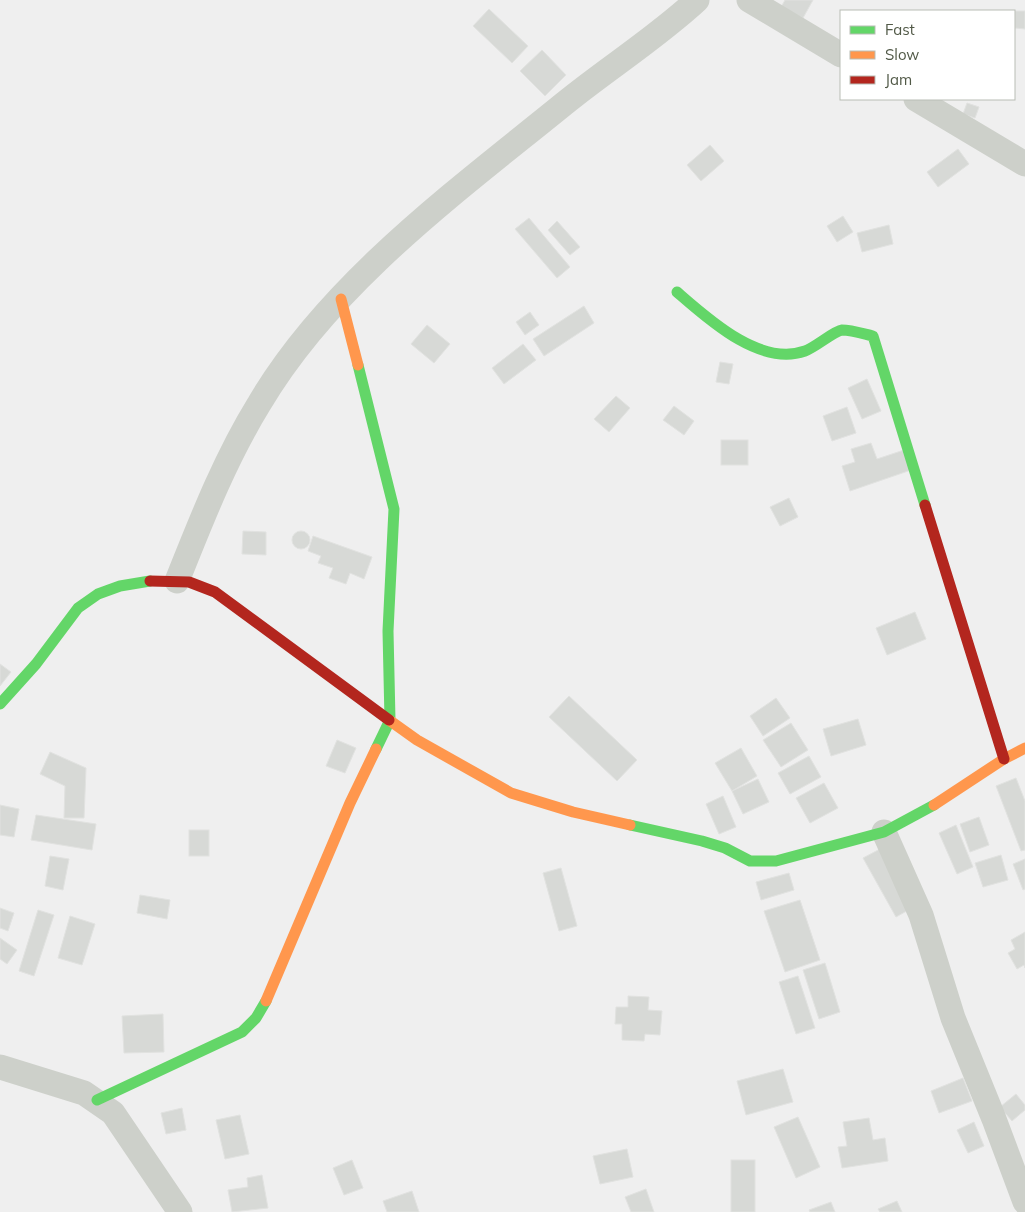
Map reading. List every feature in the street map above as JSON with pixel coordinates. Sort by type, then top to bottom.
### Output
[{"type":"street","points":[[177,581],[202,519],[259,403],[321,320],[398,241],[468,181],[619,60],[675,20],[697,0]]},
{"type":"street","points":[[749,0],[840,53]]},
{"type":"street","points":[[918,100],[1025,164]]},
{"type":"street","points":[[677,292],[711,323],[768,353],[802,352],[841,330],[873,336],[1004,759]]},
{"type":"street","points":[[97,1100],[242,1032],[256,1018],[270,994],[350,803],[390,720],[388,631],[394,509],[341,299]]},
{"type":"street","points":[[0,704],[36,664],[78,608],[98,594],[120,586],[154,580],[189,582],[215,592],[256,620],[417,740],[511,793],[573,812],[702,841],[725,848],[750,860],[776,861],[884,832],[926,810],[1004,759],[1025,748]]},
{"type":"street","points":[[884,832],[921,915],[953,1018],[1025,1202]]},
{"type":"street","points":[[0,1067],[69,1088],[97,1100],[114,1113],[180,1212]]},
{"type":"building","points":[[785,0],[813,0],[803,18],[781,7]]},
{"type":"building","points":[[489,9],[528,46],[512,63],[473,26]]},
{"type":"building","points":[[1015,11],[1025,11],[1025,29],[1015,28]]},
{"type":"building","points":[[542,50],[566,75],[545,96],[520,71]]},
{"type":"building","points":[[967,103],[979,107],[975,118],[963,114]]},
{"type":"building","points":[[710,145],[724,161],[701,181],[687,165]]},
{"type":"building","points":[[958,149],[969,164],[938,187],[927,172]]},
{"type":"building","points":[[843,216],[853,232],[837,242],[827,226]]},
{"type":"building","points":[[529,218],[570,267],[557,278],[515,229]]},
{"type":"building","points":[[557,221],[580,247],[570,255],[548,230]]},
{"type":"building","points":[[889,225],[893,244],[862,252],[857,233]]},
{"type":"building","points":[[584,306],[594,323],[544,356],[533,339]]},
{"type":"building","points":[[530,312],[539,325],[525,335],[516,322]]},
{"type":"building","points":[[427,325],[450,344],[434,363],[411,344]]},
{"type":"building","points":[[523,344],[536,360],[504,384],[492,368]]},
{"type":"building","points":[[720,362],[733,364],[729,384],[716,382]]},
{"type":"building","points":[[867,379],[881,411],[862,419],[848,388]]},
{"type":"building","points":[[616,396],[630,408],[609,432],[594,419]]},
{"type":"building","points":[[674,406],[694,421],[684,435],[663,420]]},
{"type":"building","points":[[847,407],[856,433],[832,441],[823,416]]},
{"type":"building","points":[[721,440],[748,440],[748,465],[721,465]]},
{"type":"building","points":[[871,443],[877,459],[904,450],[911,470],[850,491],[842,466],[855,462],[851,449]]},
{"type":"building","points":[[789,498],[798,517],[780,526],[770,507]]},
{"type":"building","points":[[243,531],[266,532],[266,555],[242,554]]},
{"type":"building","points":[[301,531],[307,534],[310,540],[307,546],[301,549],[295,546],[292,540],[295,534]]},
{"type":"building","points":[[313,536],[372,557],[364,579],[350,573],[346,584],[329,578],[333,568],[318,563],[321,556],[308,551]]},
{"type":"building","points":[[915,612],[926,639],[887,655],[876,628]]},
{"type":"building","points":[[0,664],[11,672],[0,686]]},
{"type":"building","points":[[569,696],[637,760],[617,781],[549,717]]},
{"type":"building","points":[[776,698],[790,718],[763,736],[750,716]]},
{"type":"building","points":[[858,719],[866,745],[831,756],[823,729]]},
{"type":"building","points":[[791,723],[808,750],[781,767],[763,740]]},
{"type":"building","points":[[337,740],[356,748],[345,773],[326,766]]},
{"type":"building","points":[[741,748],[757,776],[732,791],[715,763]]},
{"type":"building","points":[[50,752],[86,768],[84,818],[64,818],[65,786],[40,774]]},
{"type":"building","points":[[809,756],[821,777],[790,794],[778,773]]},
{"type":"building","points":[[1016,778],[1025,801],[1025,850],[1021,851],[996,786]]},
{"type":"building","points":[[758,779],[769,802],[743,814],[732,791]]},
{"type":"building","points":[[824,783],[838,808],[810,823],[796,798]]},
{"type":"building","points":[[723,796],[736,827],[719,834],[706,804]]},
{"type":"building","points":[[0,805],[19,809],[14,837],[0,835]]},
{"type":"building","points":[[36,815],[96,824],[92,850],[31,840]]},
{"type":"building","points":[[979,817],[989,845],[970,852],[960,824]]},
{"type":"building","points":[[956,825],[973,867],[957,874],[939,833]]},
{"type":"building","points":[[189,830],[209,830],[209,856],[189,856]]},
{"type":"building","points":[[880,849],[912,908],[896,917],[863,858]]},
{"type":"building","points":[[1001,855],[1008,880],[983,887],[975,863]]},
{"type":"building","points":[[50,856],[69,859],[63,890],[45,886]]},
{"type":"building","points":[[1025,859],[1025,889],[1023,890],[1013,864]]},
{"type":"building","points":[[561,868],[577,926],[559,931],[543,873]]},
{"type":"building","points":[[789,873],[794,890],[761,900],[756,882]]},
{"type":"building","points":[[140,895],[170,900],[167,919],[137,913]]},
{"type":"building","points":[[800,900],[820,960],[785,972],[764,911]]},
{"type":"building","points":[[0,908],[14,913],[8,931],[0,928]]},
{"type":"building","points":[[38,910],[54,915],[34,976],[19,971]]},
{"type":"building","points":[[70,916],[95,924],[82,965],[58,958]]},
{"type":"building","points":[[1025,932],[1025,968],[1024,965],[1017,969],[1008,953],[1015,949],[1011,940]]},
{"type":"building","points":[[0,938],[17,950],[7,964],[0,959]]},
{"type":"building","points":[[825,963],[840,1012],[819,1019],[803,970]]},
{"type":"building","points":[[798,976],[815,1028],[796,1034],[779,982]]},
{"type":"building","points":[[628,996],[649,997],[648,1010],[662,1011],[660,1035],[645,1034],[644,1041],[622,1040],[622,1024],[615,1024],[616,1007],[628,1007]]},
{"type":"building","points":[[163,1014],[164,1052],[124,1053],[122,1016]]},
{"type":"building","points":[[783,1069],[793,1102],[746,1115],[737,1081]]},
{"type":"building","points":[[963,1078],[972,1101],[939,1113],[931,1091]]},
{"type":"building","points":[[1016,1094],[1025,1105],[1025,1110],[1012,1121],[1000,1107]]},
{"type":"building","points":[[182,1108],[186,1130],[166,1134],[161,1113]]},
{"type":"building","points":[[240,1115],[249,1154],[225,1159],[216,1120]]},
{"type":"building","points":[[798,1117],[820,1167],[796,1178],[774,1127]]},
{"type":"building","points":[[869,1118],[873,1140],[885,1138],[888,1161],[842,1168],[838,1147],[847,1146],[843,1122]]},
{"type":"building","points":[[974,1122],[984,1146],[968,1153],[957,1130]]},
{"type":"building","points":[[627,1149],[633,1177],[600,1184],[593,1156]]},
{"type":"building","points":[[352,1160],[363,1188],[344,1195],[333,1168]]},
{"type":"building","points":[[731,1160],[755,1160],[755,1212],[731,1212]]},
{"type":"building","points":[[262,1175],[268,1208],[232,1212],[228,1190],[248,1187],[247,1178]]},
{"type":"building","points":[[646,1189],[654,1212],[631,1212],[625,1197]]},
{"type":"building","points":[[412,1191],[419,1212],[387,1212],[383,1201]]},
{"type":"building","points":[[897,1201],[902,1212],[880,1212],[878,1209]]},
{"type":"building","points":[[831,1202],[835,1212],[810,1212],[809,1210]]},
{"type":"traffic: fast","points":[[677,292],[719,327],[736,338],[770,352],[788,354],[805,351],[842,330],[873,336],[925,505]]},
{"type":"traffic: fast","points":[[358,365],[394,509],[388,631],[390,720],[376,749]]},
{"type":"traffic: fast","points":[[0,704],[36,664],[78,608],[98,594],[120,586],[150,581]]},
{"type":"traffic: fast","points":[[630,825],[702,841],[725,848],[750,861],[776,861],[884,832],[934,805]]},
{"type":"traffic: fast","points":[[97,1100],[242,1032],[256,1018],[266,1001]]},
{"type":"traffic: slow","points":[[341,299],[358,365]]},
{"type":"traffic: slow","points":[[389,720],[417,740],[511,793],[573,812],[630,825]]},
{"type":"traffic: slow","points":[[934,805],[1004,759],[1025,748]]},
{"type":"traffic: slow","points":[[266,1001],[350,803],[376,749]]},
{"type":"traffic: jam","points":[[925,505],[1004,759]]},
{"type":"traffic: jam","points":[[150,581],[189,582],[215,592],[389,720]]}]
